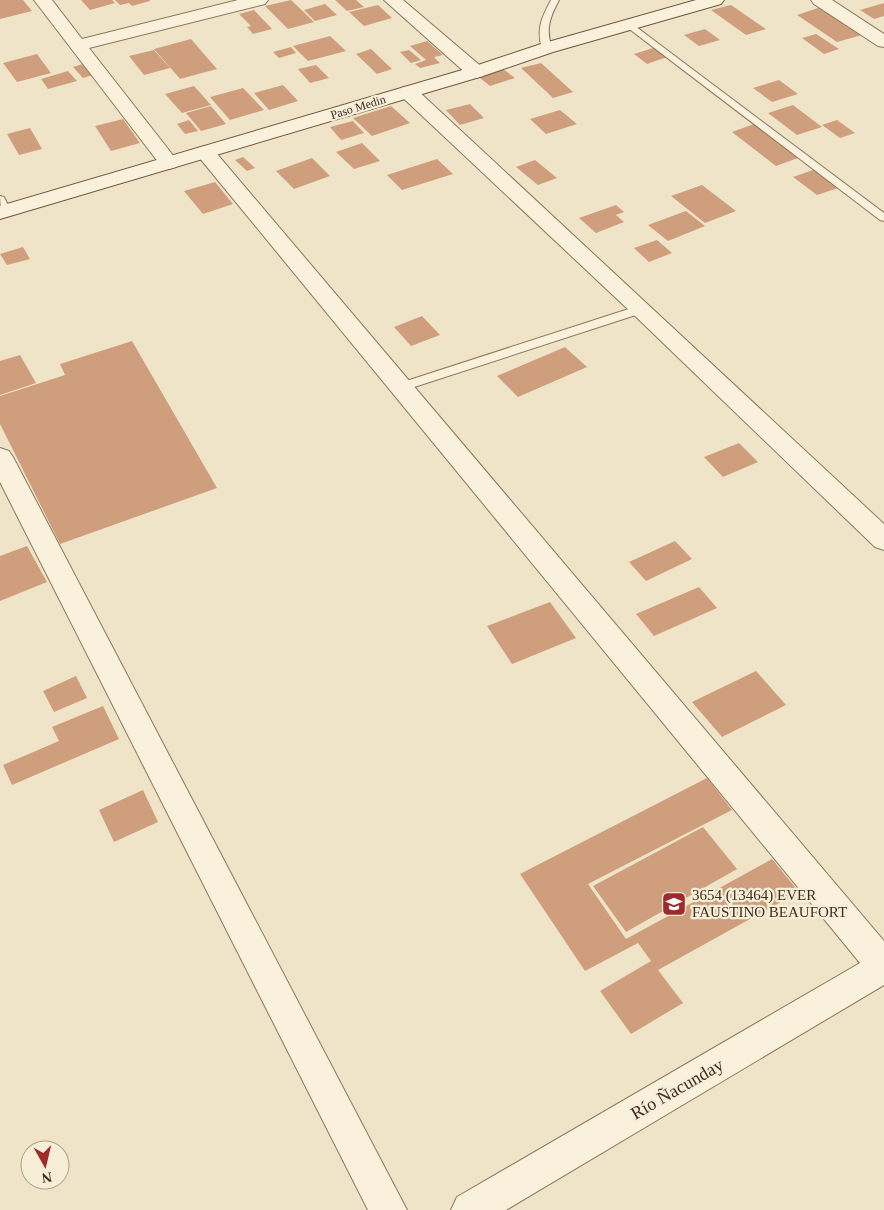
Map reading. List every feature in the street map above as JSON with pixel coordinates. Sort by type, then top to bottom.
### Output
[{"type":"street","points":[[44,0],[169,163]]},
{"type":"street","points":[[78,45],[259,0]]},
{"type":"street","points":[[393,0],[476,72]]},
{"type":"street","name":"Paso Medin","points":[[2,208],[169,163],[476,72],[547,48],[632,26],[715,0]]},
{"type":"street","points":[[820,0],[884,42]]},
{"type":"street","points":[[408,92],[641,309],[884,540]]},
{"type":"street","points":[[205,152],[884,967]]},
{"type":"street","points":[[0,457],[388,1210]]},
{"type":"street","name":"Río Ñacunday","points":[[470,1210],[884,967]]},
{"type":"lane","points":[[547,48],[543,36],[543,21],[555,0]]},
{"type":"lane","points":[[632,26],[884,218]]},
{"type":"lane","points":[[401,388],[641,309]]},
{"type":"building","points":[[0,0],[23,0],[32,11],[0,19]]},
{"type":"building","points":[[81,0],[112,0],[115,3],[90,10]]},
{"type":"building","points":[[115,0],[150,1],[132,6],[129,3],[120,5]]},
{"type":"building","points":[[291,0],[314,22],[288,29],[265,6]]},
{"type":"building","points":[[335,0],[356,0],[364,7],[347,11]]},
{"type":"building","points":[[884,3],[884,16],[874,19],[860,10]]},
{"type":"building","points":[[325,4],[337,15],[315,21],[304,10]]},
{"type":"building","points":[[378,5],[392,18],[364,26],[349,12]]},
{"type":"building","points":[[731,5],[766,29],[746,35],[711,10]]},
{"type":"building","points":[[821,7],[862,35],[837,42],[797,15]]},
{"type":"building","points":[[254,10],[272,29],[253,34],[247,27],[251,26],[239,14]]},
{"type":"building","points":[[705,29],[720,40],[699,46],[684,35]]},
{"type":"building","points":[[816,34],[839,49],[824,54],[802,38]]},
{"type":"building","points":[[330,36],[346,51],[308,61],[293,46]]},
{"type":"building","points":[[191,39],[217,69],[180,79],[154,49]]},
{"type":"building","points":[[427,41],[443,55],[434,57],[440,63],[420,68],[415,64],[426,60],[410,46]]},
{"type":"building","points":[[291,47],[296,53],[279,58],[273,52]]},
{"type":"building","points":[[653,48],[667,57],[647,64],[634,54]]},
{"type":"building","points":[[371,49],[392,69],[377,74],[356,54]]},
{"type":"building","points":[[154,50],[170,68],[144,75],[129,56]]},
{"type":"building","points":[[409,50],[421,60],[411,63],[400,52]]},
{"type":"building","points":[[37,54],[51,73],[17,82],[3,63]]},
{"type":"building","points":[[541,63],[573,92],[553,98],[521,68]]},
{"type":"building","points":[[83,64],[93,75],[83,78],[73,67]]},
{"type":"building","points":[[316,65],[329,78],[310,83],[298,69]]},
{"type":"building","points":[[499,66],[515,78],[490,86],[475,74]]},
{"type":"building","points":[[68,71],[77,81],[48,89],[41,79]]},
{"type":"building","points":[[779,80],[798,94],[772,102],[753,88]]},
{"type":"building","points":[[283,85],[298,101],[269,110],[254,93]]},
{"type":"building","points":[[194,86],[211,105],[182,113],[165,94]]},
{"type":"building","points":[[243,88],[264,110],[230,120],[210,97]]},
{"type":"building","points":[[470,104],[484,118],[460,125],[446,110]]},
{"type":"building","points":[[793,105],[822,127],[797,135],[768,113]]},
{"type":"building","points":[[211,106],[226,124],[201,131],[186,113]]},
{"type":"building","points":[[391,106],[410,123],[372,136],[353,118]]},
{"type":"building","points":[[560,110],[577,124],[546,134],[530,119]]},
{"type":"building","points":[[123,119],[140,143],[111,151],[95,126]]},
{"type":"building","points":[[189,120],[198,131],[185,134],[177,124]]},
{"type":"building","points":[[837,120],[855,133],[840,138],[822,125]]},
{"type":"building","points":[[353,121],[364,133],[341,140],[330,127]]},
{"type":"building","points":[[754,124],[798,158],[776,166],[732,132]]},
{"type":"building","points":[[30,128],[42,149],[19,155],[7,134]]},
{"type":"building","points":[[362,143],[380,161],[354,169],[336,152]]},
{"type":"building","points":[[243,157],[255,168],[247,171],[235,160]]},
{"type":"building","points":[[312,158],[330,176],[294,189],[276,171]]},
{"type":"building","points":[[437,159],[453,174],[402,190],[387,175]]},
{"type":"building","points":[[535,160],[557,178],[538,185],[516,167]]},
{"type":"building","points":[[813,170],[838,188],[817,195],[793,177]]},
{"type":"building","points":[[215,182],[233,204],[203,214],[184,191]]},
{"type":"building","points":[[702,185],[736,211],[705,223],[671,196]]},
{"type":"building","points":[[616,205],[624,212],[616,215],[624,222],[596,233],[579,218]]},
{"type":"building","points":[[686,211],[705,226],[668,241],[648,225]]},
{"type":"building","points":[[657,240],[672,253],[649,262],[634,248]]},
{"type":"building","points":[[23,247],[30,259],[7,265],[0,254]]},
{"type":"building","points":[[422,316],[440,335],[411,346],[394,327]]},
{"type":"building","points":[[132,341],[217,488],[60,544],[0,424],[0,396],[65,375],[60,364]]},
{"type":"building","points":[[565,347],[587,367],[518,397],[497,376]]},
{"type":"building","points":[[20,355],[36,383],[0,395],[0,361]]},
{"type":"building","points":[[739,443],[758,462],[723,477],[704,457]]},
{"type":"building","points":[[675,541],[692,559],[646,581],[629,562]]},
{"type":"building","points":[[27,546],[47,582],[0,601],[0,556]]},
{"type":"building","points":[[699,587],[717,608],[654,636],[636,614]]},
{"type":"building","points":[[550,602],[576,638],[512,664],[487,626]]},
{"type":"building","points":[[756,671],[786,705],[722,737],[692,702]]},
{"type":"building","points":[[76,676],[87,698],[54,712],[43,691]]},
{"type":"building","points":[[103,706],[119,739],[12,785],[3,765],[59,741],[52,727]]},
{"type":"building","points":[[707,778],[732,810],[588,884],[626,939],[772,859],[799,892],[658,970],[683,1003],[631,1034],[600,991],[651,961],[638,943],[585,971],[520,874]]},
{"type":"building","points":[[143,790],[158,822],[114,842],[99,810]]},
{"type":"building","points":[[703,827],[737,869],[626,932],[593,886]]},
{"type":"place","name":"3654 (13464) EVER FAUSTINO BEAUFORT","points":[[674,904]]}]
